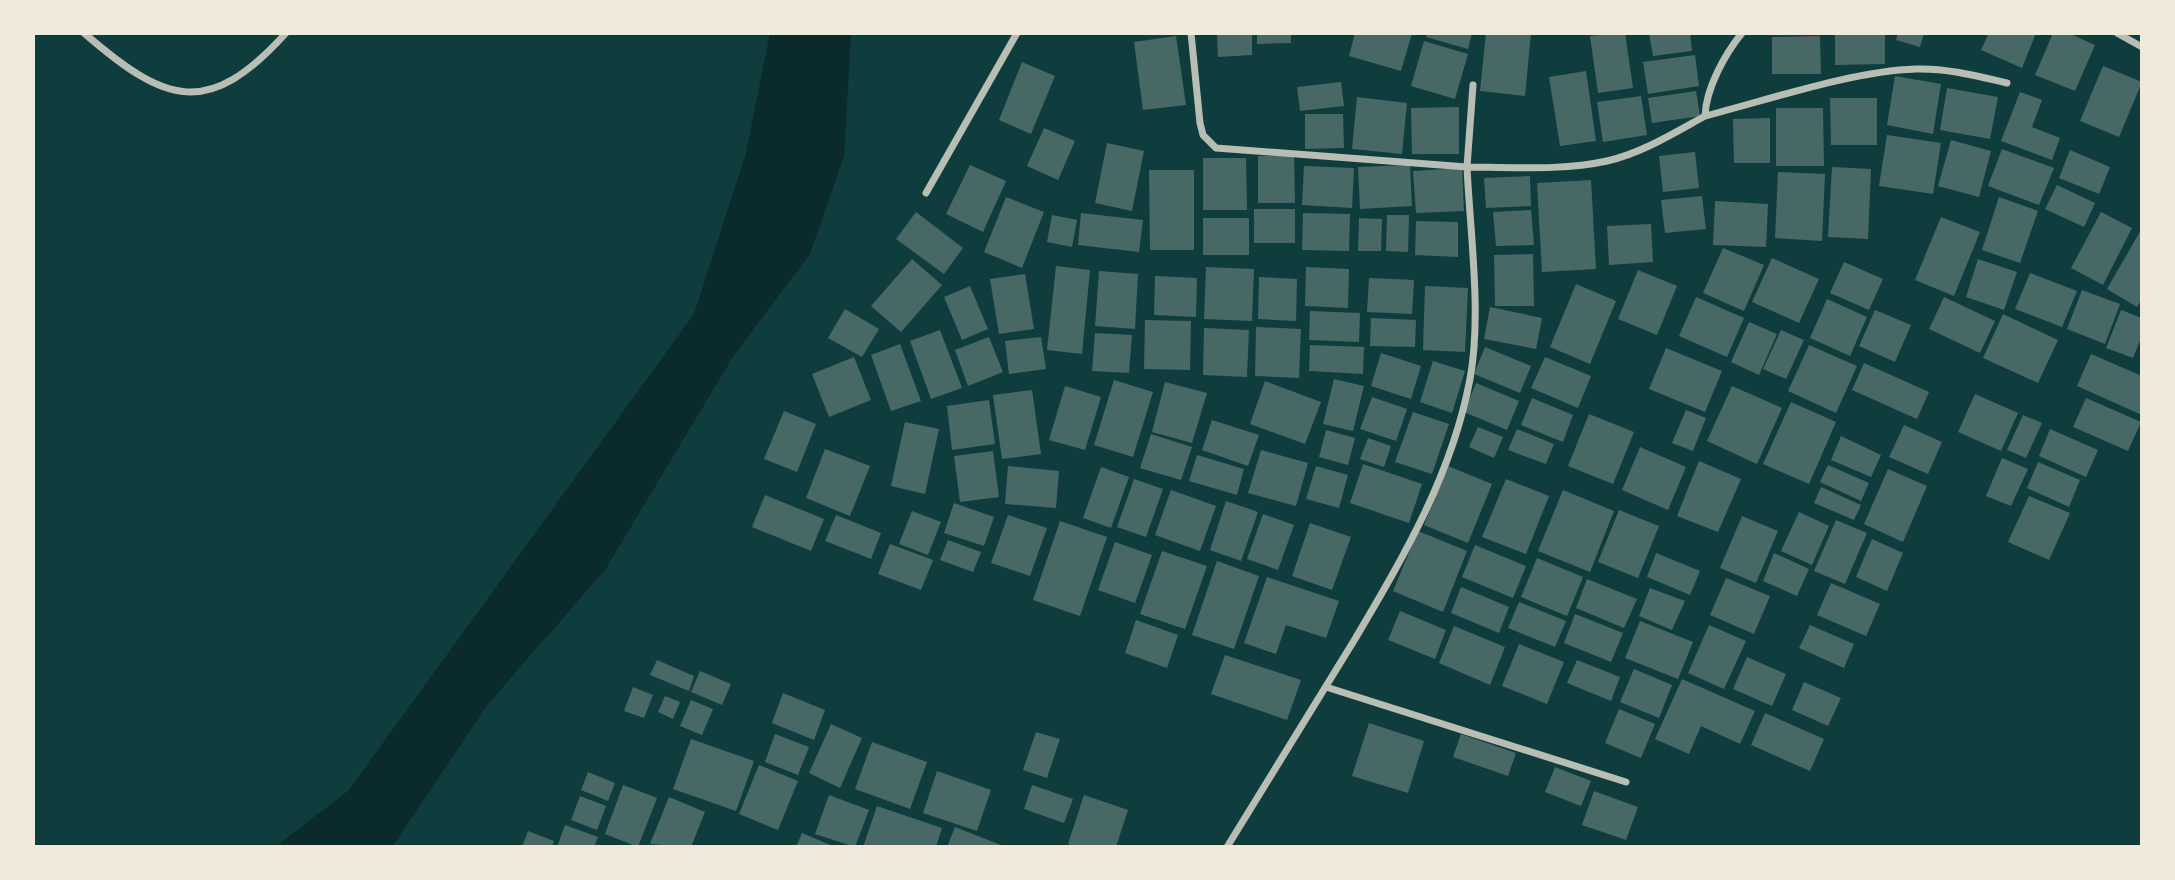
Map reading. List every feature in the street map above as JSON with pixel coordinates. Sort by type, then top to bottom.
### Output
[{"type":"street","points":[[84,33],[142,78],[177,93],[210,91],[241,77],[286,33]]},
{"type":"street","points":[[926,193],[1017,33]]},
{"type":"street","points":[[1191,33],[1203,135],[1216,148],[1467,167],[1553,168],[1608,161],[1654,145],[1705,116],[1869,75],[1915,69],[1943,70],[2007,83]]},
{"type":"street","points":[[1705,116],[1711,88],[1732,46],[1742,33]]},
{"type":"street","points":[[2118,33],[2142,47]]},
{"type":"street","points":[[1227,847],[1399,564],[1437,489],[1453,449],[1470,379],[1474,345],[1467,167],[1473,85]]},
{"type":"street","points":[[1326,687],[1626,782]]},
{"type":"water","points":[[770,33],[851,33],[844,156],[810,254],[734,355],[605,570],[488,704],[392,847],[275,847],[348,791],[694,314],[746,153]]},
{"type":"building","points":[[1217,33],[1252,33],[1252,55],[1218,57]]},
{"type":"building","points":[[1257,33],[1291,33],[1291,43],[1257,44]]},
{"type":"building","points":[[1355,33],[1412,33],[1401,71],[1349,56]]},
{"type":"building","points":[[1428,33],[1472,33],[1468,49],[1426,37]]},
{"type":"building","points":[[1486,33],[1531,33],[1525,96],[1480,91]]},
{"type":"building","points":[[1625,33],[1633,88],[1598,93],[1590,36]]},
{"type":"building","points":[[1649,33],[1690,33],[1692,51],[1653,56]]},
{"type":"building","points":[[1835,33],[1885,33],[1885,64],[1835,65]]},
{"type":"building","points":[[1898,33],[1924,33],[1920,47],[1896,40]]},
{"type":"building","points":[[1989,33],[2036,33],[2022,68],[1981,50]]},
{"type":"building","points":[[2053,33],[2068,33],[2095,45],[2075,91],[2035,75]]},
{"type":"building","points":[[1176,36],[1186,105],[1143,110],[1134,42]]},
{"type":"building","points":[[1820,36],[1821,74],[1772,74],[1772,37]]},
{"type":"building","points":[[1424,41],[1468,54],[1455,99],[1411,86]]},
{"type":"building","points":[[1695,55],[1699,86],[1648,94],[1643,62]]},
{"type":"building","points":[[1022,62],[1055,76],[1031,134],[999,120]]},
{"type":"building","points":[[2103,66],[2142,82],[2119,137],[2080,121]]},
{"type":"building","points":[[1586,71],[1596,141],[1560,146],[1549,77]]},
{"type":"building","points":[[1895,76],[1941,84],[1933,134],[1887,125]]},
{"type":"building","points":[[1341,82],[1344,106],[1300,111],[1297,87]]},
{"type":"building","points":[[1947,88],[1998,97],[1990,139],[1940,130]]},
{"type":"building","points":[[1696,91],[1700,116],[1652,123],[1648,98]]},
{"type":"building","points":[[2020,92],[2042,100],[2032,127],[2060,138],[2052,160],[2001,141]]},
{"type":"building","points":[[1641,96],[1647,135],[1603,142],[1597,102]]},
{"type":"building","points":[[1357,97],[1407,103],[1402,154],[1352,149]]},
{"type":"building","points":[[1830,98],[1877,98],[1877,145],[1831,145]]},
{"type":"building","points":[[1459,107],[1459,154],[1412,154],[1411,108]]},
{"type":"building","points":[[1776,108],[1823,108],[1824,166],[1776,166]]},
{"type":"building","points":[[1305,114],[1343,114],[1344,148],[1305,149]]},
{"type":"building","points":[[1770,118],[1770,163],[1734,163],[1733,119]]},
{"type":"building","points":[[1044,128],[1075,141],[1058,180],[1027,166]]},
{"type":"building","points":[[1887,135],[1941,143],[1933,194],[1879,186]]},
{"type":"building","points":[[1951,140],[1991,151],[1979,197],[1938,186]]},
{"type":"building","points":[[1107,143],[1144,151],[1132,211],[1095,203]]},
{"type":"building","points":[[2002,149],[2054,168],[2039,205],[1988,186]]},
{"type":"building","points":[[2070,150],[2110,167],[2099,194],[2059,178]]},
{"type":"building","points":[[1695,152],[1699,188],[1663,192],[1659,156]]},
{"type":"building","points":[[1258,156],[1294,156],[1295,203],[1258,203]]},
{"type":"building","points":[[1203,158],[1246,158],[1247,210],[1203,210]]},
{"type":"building","points":[[970,165],[1006,181],[983,232],[946,214]]},
{"type":"building","points":[[1410,165],[1412,206],[1360,209],[1358,167]]},
{"type":"building","points":[[1304,166],[1354,168],[1352,208],[1302,205]]},
{"type":"building","points":[[1832,167],[1871,169],[1868,239],[1828,237]]},
{"type":"building","points":[[1462,168],[1464,211],[1416,213],[1413,171]]},
{"type":"building","points":[[1149,170],[1194,170],[1194,250],[1150,250]]},
{"type":"building","points":[[1778,172],[1825,174],[1822,241],[1775,238]]},
{"type":"building","points":[[1530,176],[1531,206],[1486,208],[1484,178]]},
{"type":"building","points":[[1591,180],[1596,269],[1542,272],[1537,183]]},
{"type":"building","points":[[2057,185],[2095,203],[2084,227],[2045,209]]},
{"type":"building","points":[[1702,196],[1706,229],[1665,233],[1661,200]]},
{"type":"building","points":[[1006,197],[1044,212],[1022,268],[984,252]]},
{"type":"building","points":[[1999,197],[2038,211],[2020,263],[1982,250]]},
{"type":"building","points":[[1715,201],[1768,204],[1766,247],[1713,245]]},
{"type":"building","points":[[1254,209],[1295,209],[1295,243],[1254,243]]},
{"type":"building","points":[[1531,210],[1534,245],[1496,246],[1493,212]]},
{"type":"building","points":[[916,212],[963,248],[944,274],[896,239]]},
{"type":"building","points":[[2101,212],[2132,228],[2103,285],[2071,268]]},
{"type":"building","points":[[1081,213],[1143,220],[1139,252],[1078,245]]},
{"type":"building","points":[[1303,213],[1350,214],[1349,251],[1302,250]]},
{"type":"building","points":[[1052,215],[1077,220],[1072,247],[1047,242]]},
{"type":"building","points":[[1387,215],[1409,215],[1408,252],[1386,251]]},
{"type":"building","points":[[1941,217],[1980,232],[1954,296],[1915,280]]},
{"type":"building","points":[[1203,218],[1249,218],[1249,255],[1203,255]]},
{"type":"building","points":[[1359,218],[1382,219],[1381,251],[1358,251]]},
{"type":"building","points":[[1416,221],[1458,222],[1458,257],[1415,255]]},
{"type":"building","points":[[1651,224],[1653,262],[1609,265],[1607,226]]},
{"type":"building","points":[[2142,228],[2142,299],[2137,307],[2107,289]]},
{"type":"building","points":[[1723,248],[1764,265],[1744,311],[1703,293]]},
{"type":"building","points":[[1533,254],[1534,306],[1495,306],[1494,255]]},
{"type":"building","points":[[1772,258],[1819,279],[1799,323],[1752,302]]},
{"type":"building","points":[[912,259],[942,285],[901,332],[871,306]]},
{"type":"building","points":[[1978,259],[2017,272],[2004,310],[1966,297]]},
{"type":"building","points":[[1844,262],[1883,279],[1869,310],[1830,293]]},
{"type":"building","points":[[1056,266],[1090,270],[1082,354],[1047,350]]},
{"type":"building","points":[[1206,267],[1254,269],[1252,321],[1204,319]]},
{"type":"building","points":[[1306,267],[1349,269],[1348,308],[1305,306]]},
{"type":"building","points":[[1638,270],[1677,286],[1657,335],[1618,319]]},
{"type":"building","points":[[1099,271],[1138,274],[1135,329],[1095,326]]},
{"type":"building","points":[[2030,273],[2077,291],[2062,327],[2015,309]]},
{"type":"building","points":[[1025,274],[1034,329],[999,334],[990,279]]},
{"type":"building","points":[[1155,276],[1197,278],[1196,317],[1154,315]]},
{"type":"building","points":[[1259,277],[1297,279],[1296,321],[1258,319]]},
{"type":"building","points":[[1369,278],[1414,280],[1412,314],[1367,312]]},
{"type":"building","points":[[1576,284],[1616,301],[1590,364],[1550,347]]},
{"type":"building","points":[[970,286],[988,329],[962,340],[944,297]]},
{"type":"building","points":[[1425,286],[1468,288],[1465,352],[1423,350]]},
{"type":"building","points":[[2082,290],[2120,304],[2105,344],[2067,329]]},
{"type":"building","points":[[1696,297],[1744,318],[1727,357],[1679,336]]},
{"type":"building","points":[[1944,297],[1995,321],[1980,353],[1929,329]]},
{"type":"building","points":[[1827,299],[1867,317],[1850,356],[1810,338]]},
{"type":"building","points":[[1490,307],[1542,318],[1536,349],[1484,339]]},
{"type":"building","points":[[845,309],[879,329],[862,357],[828,338]]},
{"type":"building","points":[[1875,310],[1911,325],[1895,362],[1859,346]]},
{"type":"building","points":[[2121,310],[2142,318],[2142,336],[2133,358],[2106,348]]},
{"type":"building","points":[[1310,311],[1360,313],[1359,342],[1309,340]]},
{"type":"building","points":[[2003,314],[2058,340],[2038,383],[1983,358]]},
{"type":"building","points":[[1371,318],[1416,320],[1415,347],[1370,346]]},
{"type":"building","points":[[1145,320],[1191,321],[1190,370],[1144,369]]},
{"type":"building","points":[[1749,322],[1777,334],[1759,375],[1731,362]]},
{"type":"building","points":[[1256,327],[1301,329],[1299,378],[1255,376]]},
{"type":"building","points":[[1204,328],[1249,330],[1247,377],[1203,375]]},
{"type":"building","points":[[940,330],[962,388],[931,399],[910,341]]},
{"type":"building","points":[[1781,330],[1804,340],[1786,379],[1763,369]]},
{"type":"building","points":[[1095,333],[1132,335],[1129,373],[1092,371]]},
{"type":"building","points":[[989,337],[1003,372],[968,386],[955,350]]},
{"type":"building","points":[[1041,337],[1046,369],[1009,374],[1005,341]]},
{"type":"building","points":[[900,344],[921,401],[891,411],[871,355]]},
{"type":"building","points":[[1310,345],[1364,347],[1363,374],[1309,371]]},
{"type":"building","points":[[1809,345],[1857,366],[1836,413],[1788,391]]},
{"type":"building","points":[[1485,347],[1531,366],[1520,393],[1474,374]]},
{"type":"building","points":[[1666,348],[1722,371],[1705,412],[1649,389]]},
{"type":"building","points":[[1381,353],[1421,366],[1411,399],[1371,386]]},
{"type":"building","points":[[2091,354],[2142,376],[2142,415],[2077,386]]},
{"type":"building","points":[[854,357],[871,400],[829,417],[812,374]]},
{"type":"building","points":[[1545,357],[1591,376],[1578,408],[1531,388]]},
{"type":"building","points":[[1433,361],[1465,371],[1452,413],[1420,402]]},
{"type":"building","points":[[1864,363],[1929,392],[1917,419],[1852,390]]},
{"type":"building","points":[[1334,379],[1364,386],[1353,431],[1323,424]]},
{"type":"building","points":[[1114,380],[1153,392],[1133,457],[1094,445]]},
{"type":"building","points":[[1265,381],[1321,402],[1305,444],[1250,424]]},
{"type":"building","points":[[1165,382],[1207,393],[1192,443],[1152,432]]},
{"type":"building","points":[[1476,383],[1519,401],[1507,430],[1464,412]]},
{"type":"building","points":[[1065,386],[1101,397],[1085,450],[1049,440]]},
{"type":"building","points":[[1732,386],[1782,408],[1757,464],[1707,441]]},
{"type":"building","points":[[1032,390],[1041,454],[1002,459],[993,395]]},
{"type":"building","points":[[1975,394],[2018,413],[2001,451],[1958,432]]},
{"type":"building","points":[[1372,397],[1407,409],[1396,441],[1360,429]]},
{"type":"building","points":[[1532,398],[1573,415],[1563,442],[1521,425]]},
{"type":"building","points":[[2086,398],[2141,422],[2128,451],[2073,427]]},
{"type":"building","points":[[989,400],[995,444],[952,450],[947,406]]},
{"type":"building","points":[[1791,402],[1836,422],[1809,484],[1763,464]]},
{"type":"building","points":[[1686,410],[1706,418],[1693,451],[1672,443]]},
{"type":"building","points":[[784,411],[816,424],[797,472],[764,459]]},
{"type":"building","points":[[1413,412],[1449,424],[1432,474],[1395,462]]},
{"type":"building","points":[[1589,414],[1634,432],[1613,484],[1568,466]]},
{"type":"building","points":[[2023,415],[2042,423],[2026,458],[2007,450]]},
{"type":"building","points":[[1212,420],[1259,435],[1248,466],[1202,450]]},
{"type":"building","points":[[905,422],[939,429],[925,494],[891,486]]},
{"type":"building","points":[[1904,425],[1942,442],[1928,474],[1889,457]]},
{"type":"building","points":[[1478,427],[1503,437],[1494,458],[1469,447]]},
{"type":"building","points":[[1517,429],[1554,444],[1546,464],[1508,450]]},
{"type":"building","points":[[2050,429],[2098,450],[2086,477],[2039,456]]},
{"type":"building","points":[[1326,430],[1355,438],[1348,465],[1319,457]]},
{"type":"building","points":[[1151,434],[1192,447],[1181,480],[1140,468]]},
{"type":"building","points":[[1841,436],[1881,455],[1871,477],[1831,460]]},
{"type":"building","points":[[1368,438],[1391,446],[1384,467],[1360,459]]},
{"type":"building","points":[[1640,447],[1686,467],[1668,510],[1622,490]]},
{"type":"building","points":[[825,449],[870,466],[850,516],[806,498]]},
{"type":"building","points":[[1261,450],[1308,463],[1296,506],[1248,493]]},
{"type":"building","points":[[993,451],[999,497],[960,502],[954,456]]},
{"type":"building","points":[[1197,455],[1244,469],[1237,495],[1189,481]]},
{"type":"building","points":[[2002,458],[2028,469],[2011,506],[1986,496]]},
{"type":"building","points":[[1699,461],[1741,479],[1718,532],[1677,516]]},
{"type":"building","points":[[2038,462],[2080,480],[2069,507],[2027,488]]},
{"type":"building","points":[[1363,464],[1422,484],[1409,523],[1350,503]]},
{"type":"building","points":[[1828,465],[1869,483],[1861,501],[1820,482]]},
{"type":"building","points":[[1008,466],[1059,471],[1056,508],[1005,504]]},
{"type":"building","points":[[1316,466],[1348,475],[1339,508],[1306,499]]},
{"type":"building","points":[[1448,466],[1492,484],[1468,543],[1424,525]]},
{"type":"building","points":[[1101,467],[1129,477],[1111,528],[1083,518]]},
{"type":"building","points":[[1888,469],[1927,486],[1903,542],[1864,524]]},
{"type":"building","points":[[1134,479],[1163,489],[1146,537],[1117,527]]},
{"type":"building","points":[[1506,479],[1549,496],[1526,554],[1482,537]]},
{"type":"building","points":[[1821,487],[1861,505],[1854,520],[1814,503]]},
{"type":"building","points":[[1171,490],[1216,506],[1200,551],[1155,535]]},
{"type":"building","points":[[1563,490],[1614,511],[1590,572],[1538,551]]},
{"type":"building","points":[[765,495],[824,519],[811,551],[752,527]]},
{"type":"building","points":[[2029,496],[2070,513],[2049,560],[2008,542]]},
{"type":"building","points":[[1226,501],[1258,512],[1241,561],[1210,550]]},
{"type":"building","points":[[954,503],[994,517],[984,546],[944,533]]},
{"type":"building","points":[[1619,510],[1659,526],[1638,578],[1598,562]]},
{"type":"building","points":[[912,511],[941,522],[928,555],[899,544]]},
{"type":"building","points":[[1799,512],[1829,526],[1812,565],[1781,551]]},
{"type":"building","points":[[1263,514],[1294,525],[1278,570],[1247,559]]},
{"type":"building","points":[[836,515],[881,533],[871,559],[825,541]]},
{"type":"building","points":[[1008,515],[1047,528],[1030,576],[991,563]]},
{"type":"building","points":[[1742,516],[1778,531],[1756,583],[1720,568]]},
{"type":"building","points":[[1836,520],[1867,533],[1845,584],[1814,571]]},
{"type":"building","points":[[1060,521],[1107,537],[1080,616],[1033,600]]},
{"type":"building","points":[[1310,523],[1351,537],[1332,590],[1292,576]]},
{"type":"building","points":[[1418,531],[1467,551],[1443,612],[1393,591]]},
{"type":"building","points":[[1872,539],[1903,553],[1887,591],[1856,577]]},
{"type":"building","points":[[948,540],[981,552],[973,572],[940,560]]},
{"type":"building","points":[[1115,542],[1152,555],[1135,603],[1098,590]]},
{"type":"building","points":[[890,544],[933,560],[921,590],[878,574]]},
{"type":"building","points":[[1475,545],[1526,566],[1513,598],[1462,577]]},
{"type":"building","points":[[1162,551],[1207,566],[1185,629],[1140,614]]},
{"type":"building","points":[[1656,553],[1700,571],[1690,595],[1647,577]]},
{"type":"building","points":[[1774,553],[1809,569],[1797,596],[1763,581]]},
{"type":"building","points":[[1537,558],[1583,577],[1567,616],[1521,597]]},
{"type":"building","points":[[1217,561],[1259,576],[1234,649],[1192,635]]},
{"type":"building","points":[[1267,577],[1339,601],[1326,638],[1286,625],[1276,654],[1244,643]]},
{"type":"building","points":[[1726,578],[1770,596],[1754,634],[1710,615]]},
{"type":"building","points":[[1587,579],[1637,599],[1624,628],[1576,608]]},
{"type":"building","points":[[1831,583],[1880,604],[1866,636],[1817,615]]},
{"type":"building","points":[[1461,587],[1509,607],[1499,633],[1451,613]]},
{"type":"building","points":[[1650,588],[1685,601],[1672,630],[1639,616]]},
{"type":"building","points":[[1519,602],[1566,621],[1555,647],[1508,628]]},
{"type":"building","points":[[1400,611],[1446,630],[1435,659],[1388,640]]},
{"type":"building","points":[[1575,614],[1623,633],[1611,662],[1564,643]]},
{"type":"building","points":[[1136,620],[1178,635],[1167,668],[1125,653]]},
{"type":"building","points":[[1640,621],[1693,642],[1678,679],[1625,658]]},
{"type":"building","points":[[1709,625],[1746,641],[1724,689],[1688,673]]},
{"type":"building","points":[[1810,625],[1854,644],[1844,668],[1799,648]]},
{"type":"building","points":[[1454,626],[1505,647],[1490,685],[1439,663]]},
{"type":"building","points":[[1519,644],[1564,662],[1547,704],[1502,686]]},
{"type":"building","points":[[1225,655],[1301,680],[1287,720],[1211,694]]},
{"type":"building","points":[[1747,657],[1786,674],[1772,706],[1733,689]]},
{"type":"building","points":[[657,660],[694,676],[689,691],[650,675]]},
{"type":"building","points":[[1577,660],[1620,677],[1611,701],[1567,683]]},
{"type":"building","points":[[1634,669],[1672,685],[1659,718],[1620,702]]},
{"type":"building","points":[[700,671],[731,684],[722,705],[691,692]]},
{"type":"building","points":[[1682,679],[1755,711],[1740,744],[1701,726],[1689,754],[1655,739]]},
{"type":"building","points":[[1804,682],[1841,698],[1828,726],[1792,710]]},
{"type":"building","points":[[633,687],[653,695],[644,718],[624,711]]},
{"type":"building","points":[[783,693],[825,710],[814,740],[772,723]]},
{"type":"building","points":[[665,696],[680,702],[673,719],[658,712]]},
{"type":"building","points":[[691,700],[713,709],[702,735],[680,726]]},
{"type":"building","points":[[1619,709],[1655,724],[1641,758],[1605,743]]},
{"type":"building","points":[[1765,713],[1824,739],[1810,771],[1751,745]]},
{"type":"building","points":[[1369,723],[1424,741],[1408,793],[1352,776]]},
{"type":"building","points":[[831,724],[862,738],[840,788],[809,773]]},
{"type":"building","points":[[1036,732],[1060,739],[1047,778],[1023,770]]},
{"type":"building","points":[[775,734],[809,747],[798,775],[765,762]]},
{"type":"building","points":[[1461,734],[1516,753],[1508,776],[1453,757]]},
{"type":"building","points":[[691,739],[754,761],[736,811],[673,789]]},
{"type":"building","points":[[872,742],[927,762],[910,809],[855,789]]},
{"type":"building","points":[[759,765],[798,781],[778,830],[739,814]]},
{"type":"building","points":[[1555,767],[1591,781],[1581,806],[1545,792]]},
{"type":"building","points":[[937,771],[991,790],[977,831],[923,813]]},
{"type":"building","points":[[588,772],[615,783],[608,801],[581,790]]},
{"type":"building","points":[[623,785],[657,798],[638,847],[605,834]]},
{"type":"building","points":[[1032,785],[1073,799],[1064,823],[1024,809]]},
{"type":"building","points":[[1594,791],[1638,807],[1626,840],[1582,825]]},
{"type":"building","points":[[829,795],[869,810],[855,847],[815,834]]},
{"type":"building","points":[[1084,795],[1128,810],[1116,847],[1076,847],[1068,844]]},
{"type":"building","points":[[580,796],[606,806],[597,830],[571,820]]},
{"type":"building","points":[[669,797],[705,812],[691,847],[650,844]]},
{"type":"building","points":[[877,806],[942,828],[936,847],[863,847]]},
{"type":"building","points":[[565,825],[598,837],[594,847],[557,847]]},
{"type":"building","points":[[955,827],[1006,847],[947,847]]},
{"type":"building","points":[[528,831],[554,841],[552,847],[522,847]]},
{"type":"building","points":[[802,833],[835,847],[796,847]]}]
